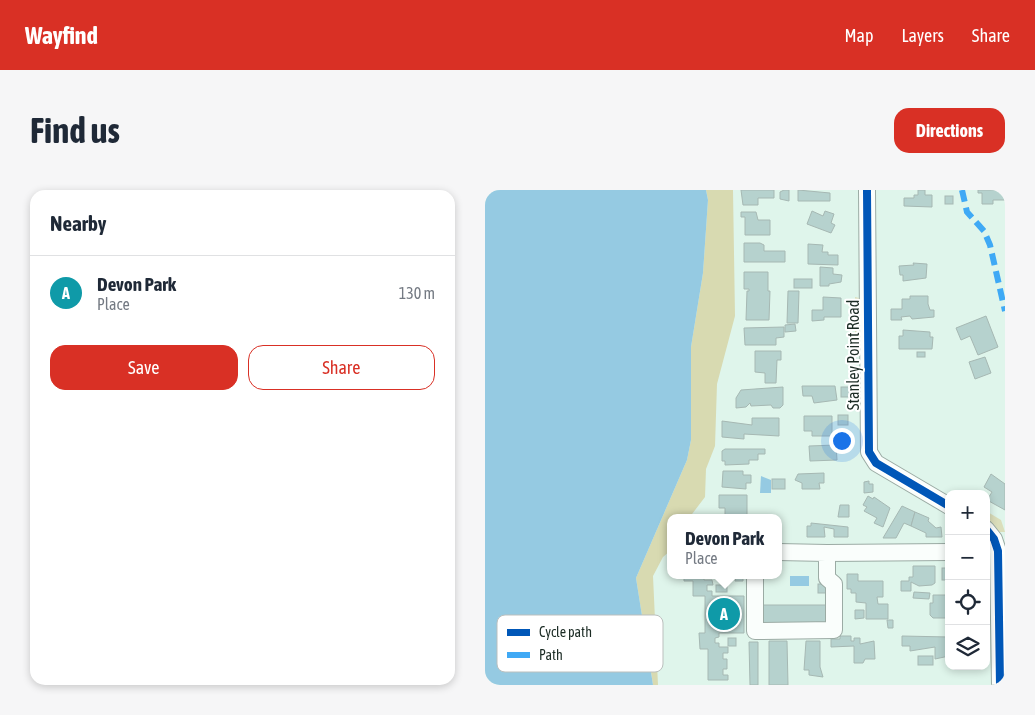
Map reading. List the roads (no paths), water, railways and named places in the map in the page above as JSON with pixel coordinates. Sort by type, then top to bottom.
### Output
[{"type":"street","name":"Stanley Point Road","points":[[867,190],[869,452],[876,463],[945,504]]},
{"type":"street","points":[[990,534],[994,539],[997,555],[1000,685]]},
{"type":"street","points":[[782,552],[945,552]]},
{"type":"street","points":[[755,579],[755,631],[834,630],[834,584],[827,578],[827,552]]},
{"type":"water","points":[[485,190],[706,190],[708,200],[703,273],[691,347],[691,440],[687,460],[636,578],[642,615],[497,615],[497,672],[651,672],[653,685],[485,685]]},
{"type":"water","points":[[761,476],[771,480],[771,493],[760,493]]},
{"type":"water","points":[[790,576],[809,576],[809,586],[790,586]]},
{"type":"place","name":"Devon Park","points":[[724,614]]}]
